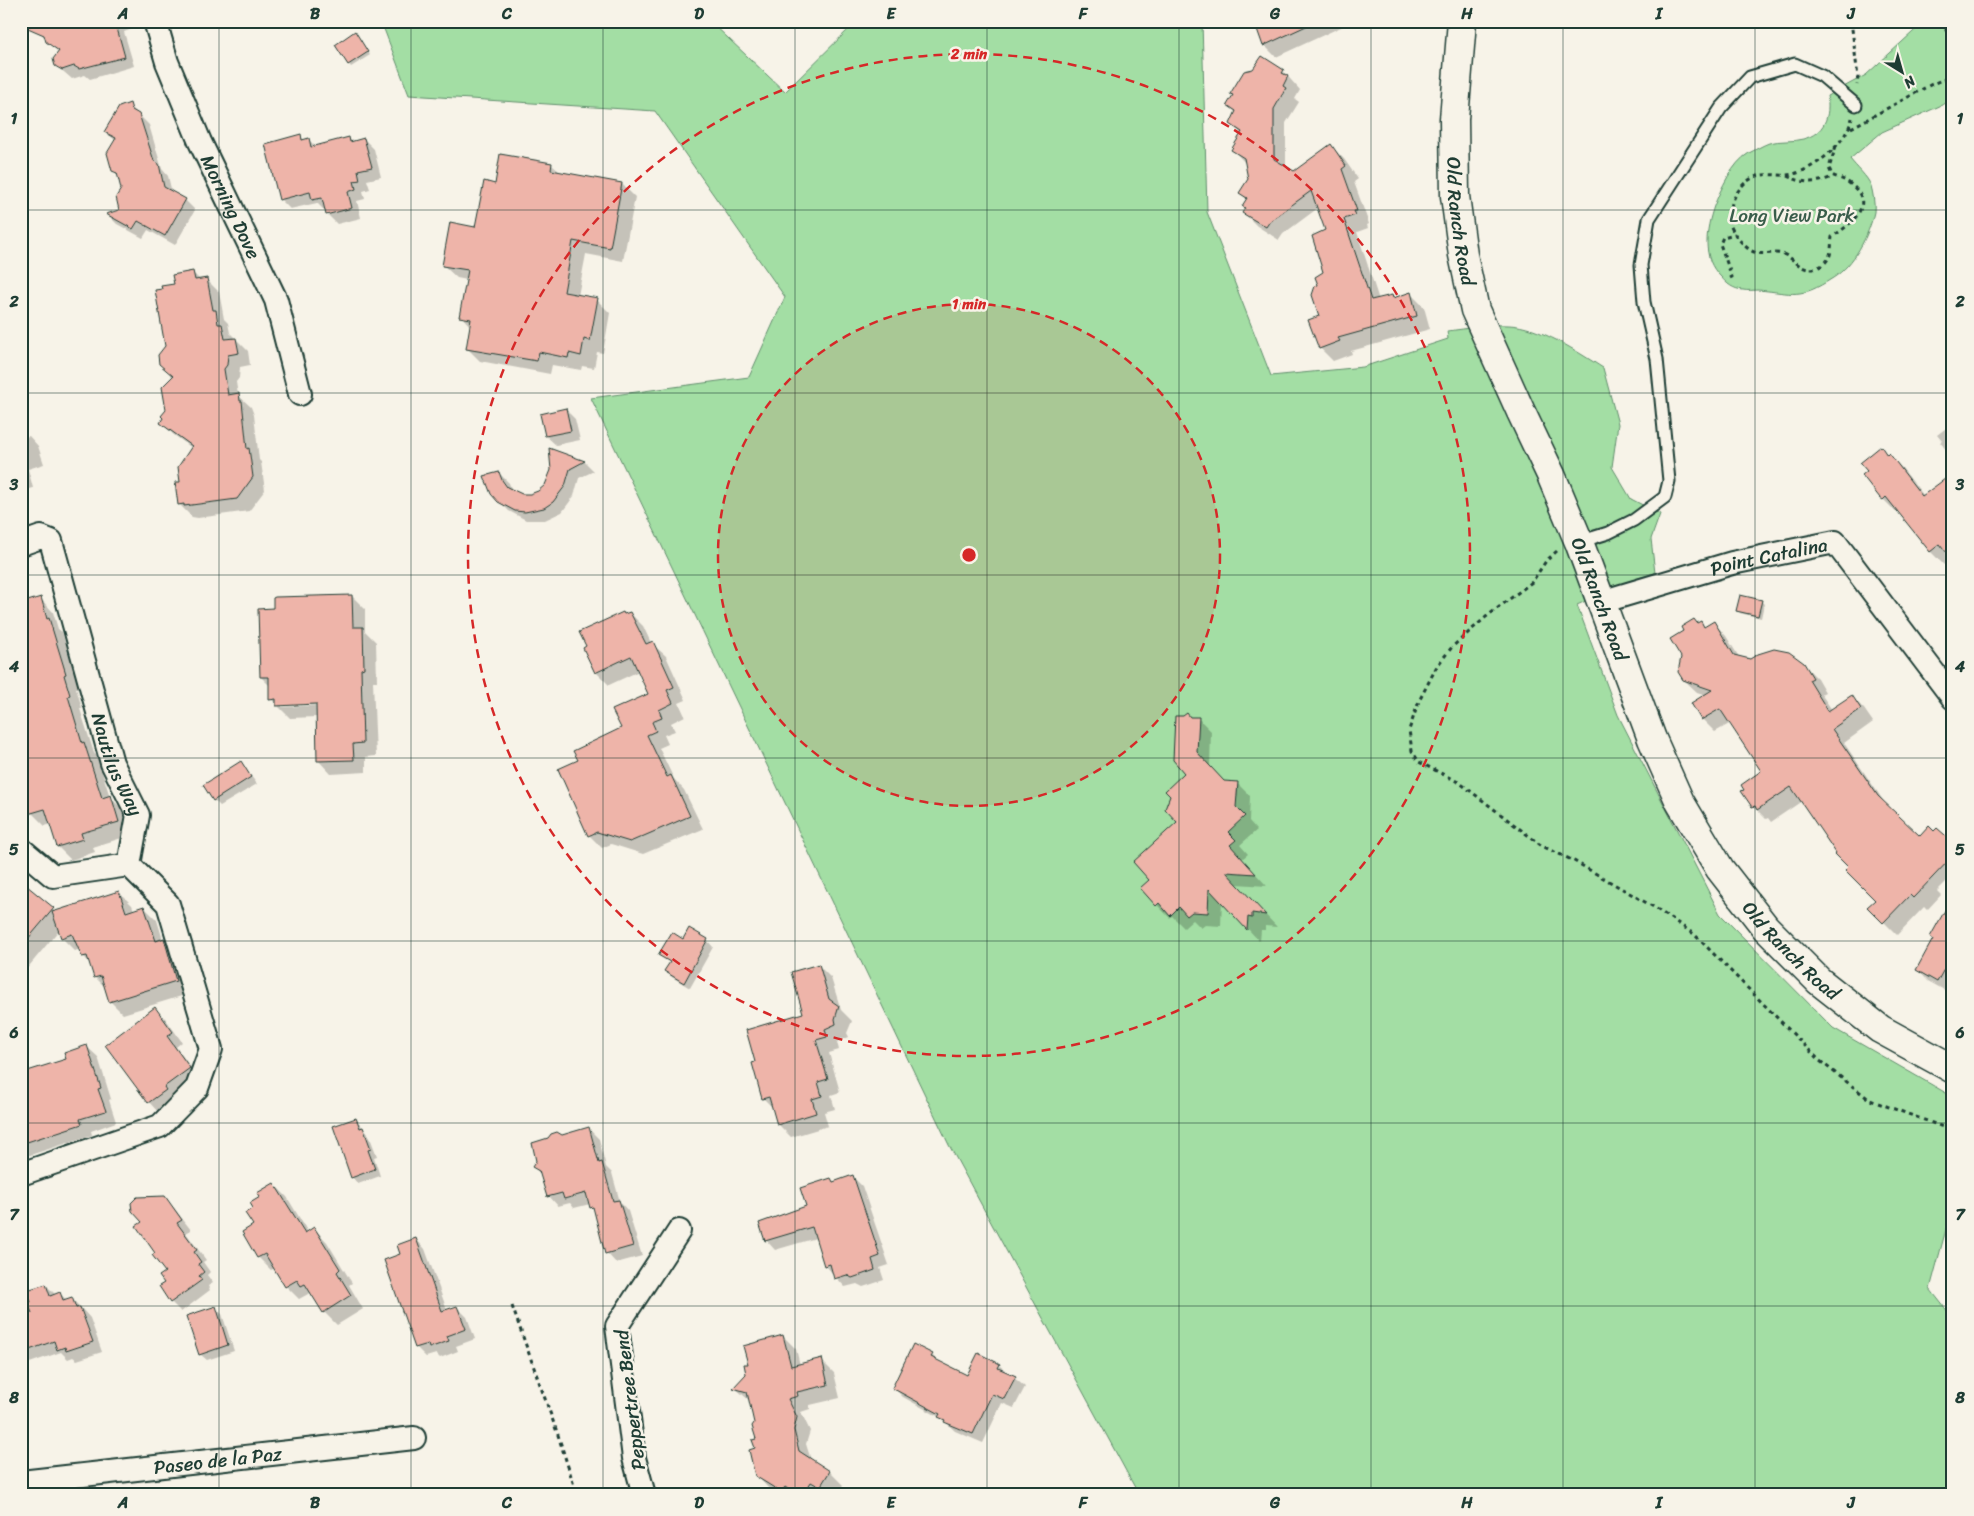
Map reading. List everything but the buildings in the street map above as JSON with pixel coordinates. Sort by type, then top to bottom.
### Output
[{"type":"street","name":"Morning Dove","points":[[155,21],[167,62],[200,142],[276,300],[300,394]]},
{"type":"street","name":"Old Ranch Road","points":[[1462,21],[1454,119],[1455,196],[1465,264],[1476,310],[1551,475],[1652,739],[1680,802],[1720,869],[1766,928],[1819,981],[1880,1029],[1953,1069]]},
{"type":"street","name":"Nautilus Way","points":[[21,544],[41,537],[51,540],[112,763],[138,815],[129,865]]},
{"type":"street","name":"Point Catalina","points":[[1601,602],[1732,563],[1835,542],[1953,698]]},
{"type":"street","points":[[21,849],[53,876],[129,865],[168,904],[211,1049],[197,1088],[160,1126],[21,1174]]},
{"type":"street","name":"Peppertree Bend","points":[[644,1495],[634,1458],[617,1326],[679,1231]]},
{"type":"street","name":"Paseo de la Paz","points":[[21,1482],[414,1438]]},
{"type":"lane","points":[[1578,542],[1608,533],[1634,520],[1665,497],[1669,481],[1657,360],[1644,302],[1641,265],[1649,219],[1721,108],[1750,78],[1795,64],[1822,76],[1856,105]]},
{"type":"path","points":[[1951,21],[1946,30],[1953,44]]},
{"type":"path","points":[[1850,129],[1932,84],[1953,76]]},
{"type":"path","points":[[1836,146],[1829,168],[1834,176],[1850,184],[1858,192],[1862,200],[1861,211],[1853,222],[1832,237],[1829,258],[1813,270],[1804,269],[1782,254],[1756,254],[1736,234],[1730,222],[1732,204],[1739,189],[1753,178],[1772,174],[1787,175],[1801,171],[1820,162],[1836,146]]},
{"type":"path","points":[[1787,175],[1798,181],[1810,183],[1822,182],[1834,176]]},
{"type":"path","points":[[1730,278],[1732,277],[1720,244],[1723,237],[1736,234]]},
{"type":"path","points":[[1578,542],[1557,551],[1546,562],[1532,582],[1486,617],[1452,647],[1436,666],[1419,701],[1409,730],[1412,751],[1419,762],[1460,783],[1542,846],[1574,861],[1652,906],[1694,934],[1820,1061],[1870,1100],[1953,1132]]},
{"type":"path","points":[[512,1306],[558,1435],[577,1495]]},
{"type":"green space","points":[[381,21],[710,21],[785,92],[857,21],[1202,21],[1207,212],[1271,376],[1363,367],[1448,339],[1447,331],[1501,325],[1521,326],[1545,335],[1603,368],[1618,424],[1612,467],[1631,499],[1660,514],[1651,539],[1655,573],[1632,580],[1577,605],[1618,715],[1720,914],[1833,1028],[1953,1097],[1953,1203],[1930,1289],[1953,1318],[1953,1495],[1139,1495],[949,1145],[591,398],[749,377],[785,297],[655,111],[409,95]]},
{"type":"green space","name":"Long View Park","points":[[1925,21],[1953,21],[1953,100],[1882,132],[1850,159],[1871,186],[1874,206],[1874,212],[1860,249],[1841,272],[1812,290],[1789,293],[1745,290],[1736,289],[1728,284],[1710,261],[1707,234],[1714,206],[1724,184],[1737,163],[1749,153],[1767,144],[1803,139],[1816,133],[1827,117],[1827,96],[1866,75]]}]
